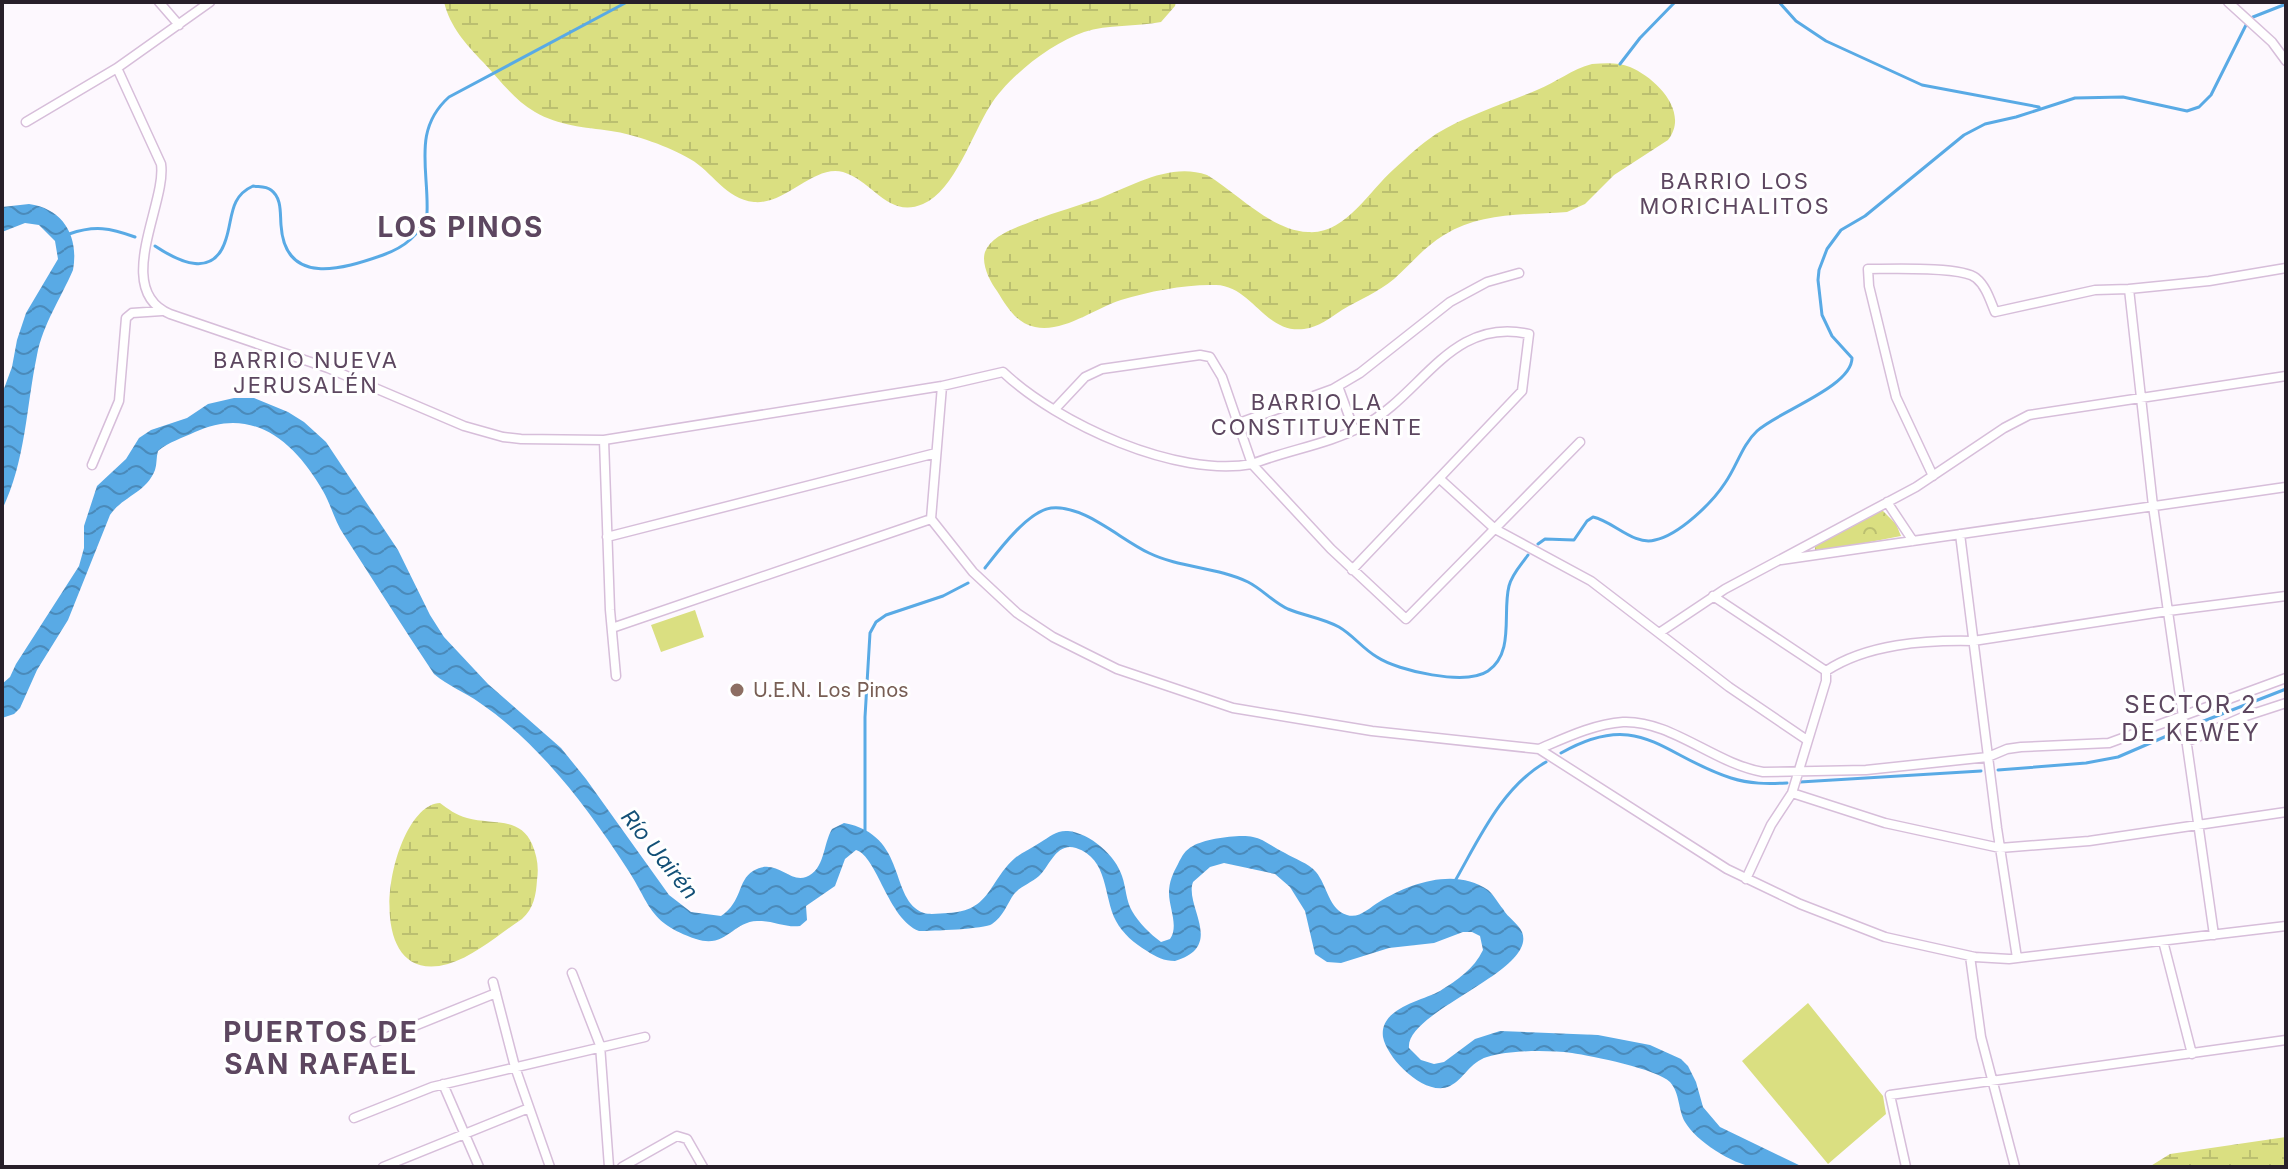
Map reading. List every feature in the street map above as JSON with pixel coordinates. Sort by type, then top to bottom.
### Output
[{"type":"street","points":[[159,2],[179,25]]},
{"type":"street","points":[[26,122],[117,68],[210,2]]},
{"type":"street","points":[[2228,2],[2272,42],[2286,61]]},
{"type":"street","points":[[117,68],[161,164],[162,181],[143,250],[147,287],[163,311]]},
{"type":"street","points":[[1933,476],[1896,397],[1869,286],[1868,269],[1970,274],[1979,280],[1995,312],[2095,290],[2209,281],[2286,268]]},
{"type":"street","points":[[1239,423],[1338,386],[1360,373],[1450,302],[1487,282],[1519,273]]},
{"type":"street","points":[[2129,289],[2153,506],[2214,935]]},
{"type":"street","points":[[92,465],[119,401],[126,318],[132,313],[163,311],[328,368],[486,433],[545,441],[604,440],[942,386],[1003,372],[1055,409],[1112,438],[1175,461],[1217,468],[1252,464],[1354,430],[1375,418],[1459,346],[1498,330],[1529,334],[1522,391],[1352,570]]},
{"type":"street","points":[[1055,409],[1085,377],[1102,369],[1205,355],[1210,357],[1218,367],[1252,464],[1352,570],[1406,619],[1580,442]]},
{"type":"street","points":[[1659,633],[1713,596],[1933,476],[2004,428],[2029,415],[2286,376]]},
{"type":"street","points":[[942,386],[931,519],[973,572],[1036,626],[1080,652],[1156,684],[1233,708],[1372,731],[1539,749],[1590,730],[1620,722],[1634,723],[1664,732],[1735,765],[1763,772],[1797,772],[1866,770],[1988,757],[2021,747],[2109,743],[2286,678]]},
{"type":"street","points":[[1338,386],[1354,430]]},
{"type":"street","points":[[604,440],[616,676]]},
{"type":"street","points":[[607,537],[936,453]]},
{"type":"street","points":[[1440,479],[1495,529],[1578,572],[1729,687],[1807,740]]},
{"type":"street","points":[[1776,560],[2286,487]]},
{"type":"street","points":[[1887,502],[1913,541]]},
{"type":"street","points":[[612,628],[931,519]]},
{"type":"street","points":[[1960,534],[2017,958]]},
{"type":"street","points":[[1713,596],[1826,671]]},
{"type":"street","points":[[1826,671],[1843,660],[1871,650],[1973,641],[2286,596]]},
{"type":"street","points":[[1746,879],[1771,825],[1792,793],[1826,681],[1826,671]]},
{"type":"street","points":[[2186,742],[2286,703]]},
{"type":"street","points":[[1539,749],[1746,879],[1869,932],[1970,956],[2017,958],[2286,926]]},
{"type":"street","points":[[1792,793],[1885,823],[2000,848],[2089,841],[2286,812]]},
{"type":"street","points":[[2163,941],[2192,1054]]},
{"type":"street","points":[[1970,956],[1977,1020],[2015,1167]]},
{"type":"street","points":[[572,973],[601,1048],[609,1167]]},
{"type":"street","points":[[493,982],[515,1067],[550,1167]]},
{"type":"street","points":[[375,1042],[496,993]]},
{"type":"street","points":[[354,1118],[443,1084],[645,1037]]},
{"type":"street","points":[[1906,1167],[1890,1095],[2286,1040]]},
{"type":"street","points":[[443,1084],[479,1167]]},
{"type":"street","points":[[383,1167],[529,1108]]},
{"type":"street","points":[[622,1167],[669,1139],[681,1136],[690,1144],[703,1167]]},
{"type":"green space","points":[[444,2],[1176,2],[1161,22],[1084,32],[1031,62],[990,106],[944,187],[923,204],[900,207],[854,177],[832,171],[766,201],[744,200],[727,191],[690,159],[662,146],[630,135],[544,117],[514,95],[471,49],[454,27]]},
{"type":"green space","points":[[1592,64],[1625,65],[1640,72],[1659,88],[1667,97],[1675,118],[1668,140],[1614,175],[1585,204],[1567,212],[1488,218],[1444,235],[1388,284],[1315,326],[1290,329],[1269,318],[1229,287],[1205,285],[1144,294],[1121,300],[1068,323],[1035,327],[1013,314],[987,273],[985,252],[994,240],[1007,232],[1151,177],[1179,171],[1207,175],[1255,210],[1294,230],[1308,232],[1334,227],[1356,210],[1394,169],[1436,134]]},
{"type":"green space","points":[[1882,510],[1896,524],[1901,536],[1815,550],[1815,544]]},
{"type":"green space","points":[[695,610],[704,637],[661,652],[651,625]]},
{"type":"green space","points":[[440,803],[463,817],[512,825],[527,835],[537,862],[536,891],[532,906],[522,919],[477,950],[448,964],[419,965],[400,950],[391,925],[390,894],[396,861],[407,832],[422,811]]},
{"type":"green space","points":[[1808,1003],[1883,1096],[1886,1114],[1828,1164],[1742,1061]]},
{"type":"green space","points":[[2286,1137],[2286,1167],[2149,1167],[2170,1154]]},
{"type":"water","points":[[29,204],[51,212],[66,226],[74,246],[73,270],[40,344],[21,453],[2,510],[2,394],[26,313],[58,259],[55,241],[39,225],[25,223],[2,232],[2,207]]},
{"type":"water","points":[[234,398],[254,398],[288,412],[326,442],[398,550],[444,637],[488,684],[561,748],[669,895],[691,912],[721,916],[733,904],[748,875],[761,867],[775,868],[799,878],[812,874],[820,863],[832,829],[844,823],[865,830],[879,840],[888,853],[905,895],[913,906],[930,914],[973,907],[988,894],[1015,858],[1057,833],[1064,831],[1085,836],[1114,861],[1122,876],[1132,911],[1161,942],[1170,939],[1173,934],[1169,889],[1176,867],[1188,849],[1214,839],[1239,836],[1257,838],[1305,864],[1320,877],[1336,908],[1351,916],[1418,884],[1433,880],[1462,880],[1475,883],[1492,894],[1522,932],[1522,947],[1511,961],[1447,1005],[1413,1034],[1409,1048],[1421,1060],[1434,1064],[1444,1062],[1475,1039],[1500,1031],[1598,1035],[1650,1045],[1681,1059],[1688,1066],[1703,1107],[1720,1127],[1803,1167],[1754,1167],[1725,1156],[1690,1129],[1670,1082],[1652,1072],[1608,1060],[1562,1052],[1507,1053],[1481,1059],[1450,1086],[1440,1088],[1419,1082],[1392,1056],[1383,1037],[1384,1027],[1395,1012],[1440,991],[1470,968],[1483,950],[1480,936],[1463,932],[1434,943],[1389,948],[1341,963],[1327,962],[1315,954],[1305,911],[1290,887],[1275,874],[1224,863],[1210,867],[1193,882],[1192,892],[1201,936],[1198,946],[1190,954],[1175,961],[1154,955],[1125,934],[1112,911],[1100,869],[1087,853],[1069,847],[1058,852],[1039,876],[1017,891],[999,918],[987,926],[919,931],[899,914],[870,864],[856,850],[845,859],[835,886],[806,906],[807,920],[800,926],[748,922],[715,941],[680,933],[659,919],[595,822],[542,757],[502,719],[434,674],[341,530],[312,473],[285,444],[254,426],[236,423],[216,425],[176,440],[158,451],[151,478],[110,515],[68,620],[37,670],[20,708],[2,718],[2,684],[10,677],[79,566],[84,548],[84,526],[97,486],[126,459],[139,438],[151,430],[187,418],[208,404]]},
{"type":"waterway","points":[[155,246],[195,264],[213,259],[226,239],[236,202],[253,186],[265,187],[275,193],[280,206],[285,245],[293,258],[304,265],[318,268],[351,265],[398,248],[416,234],[427,213],[426,137],[430,123],[449,97],[627,2]]},
{"type":"waterway","points":[[1620,64],[1675,2]]},
{"type":"waterway","points":[[1779,2],[1796,21],[1826,41],[1922,85],[2039,107]]},
{"type":"waterway","points":[[2253,17],[2286,4]]},
{"type":"waterway","points":[[1538,544],[1545,539],[1574,540],[1593,517],[1639,540],[1655,540],[1674,532],[1703,509],[1719,491],[1757,431],[1840,379],[1849,369],[1852,358],[1832,336],[1822,315],[1818,280],[1827,249],[1841,230],[1865,216],[1964,135],[1985,124],[2075,98],[2123,97],[2187,111],[2199,107],[2211,95],[2246,25]]},
{"type":"waterway","points":[[69,234],[102,229],[135,237]]},
{"type":"waterway","points":[[985,568],[1033,516],[1051,508],[1063,508],[1089,517],[1161,558],[1248,582],[1288,609],[1339,627],[1387,662],[1416,672],[1464,677],[1488,671],[1502,654],[1509,586],[1528,555]]},
{"type":"waterway","points":[[865,835],[865,717],[870,633],[876,622],[886,615],[943,596],[968,583]]},
{"type":"waterway","points":[[2191,726],[2286,689]]},
{"type":"waterway","points":[[1998,770],[2086,763],[2118,757],[2176,732]]},
{"type":"waterway","points":[[1561,753],[1588,740],[1631,735],[1650,740],[1731,778],[1759,783],[1787,783]]},
{"type":"waterway","points":[[1455,881],[1504,800],[1530,773],[1546,762]]},
{"type":"waterway","points":[[1800,782],[1981,771]]},
{"type":"place","name":"U.E.N. Los Pinos","points":[[737,690]]},
{"type":"district","name":"BARRIO LOS MORICHALITOS","points":[[1735,194]]},
{"type":"district","name":"LOS PINOS","points":[[461,227]]},
{"type":"district","name":"BARRIO NUEVA JERUSALÉN","points":[[306,372]]},
{"type":"district","name":"BARRIO LA CONSTITUYENTE","points":[[1317,414]]},
{"type":"district","name":"SECTOR 2 DE KEWEY","points":[[2191,719]]},
{"type":"district","name":"PUERTOS DE SAN RAFAEL","points":[[321,1048]]},
{"type":"water label","name":"Río Uairén","points":[[660,854]]}]
